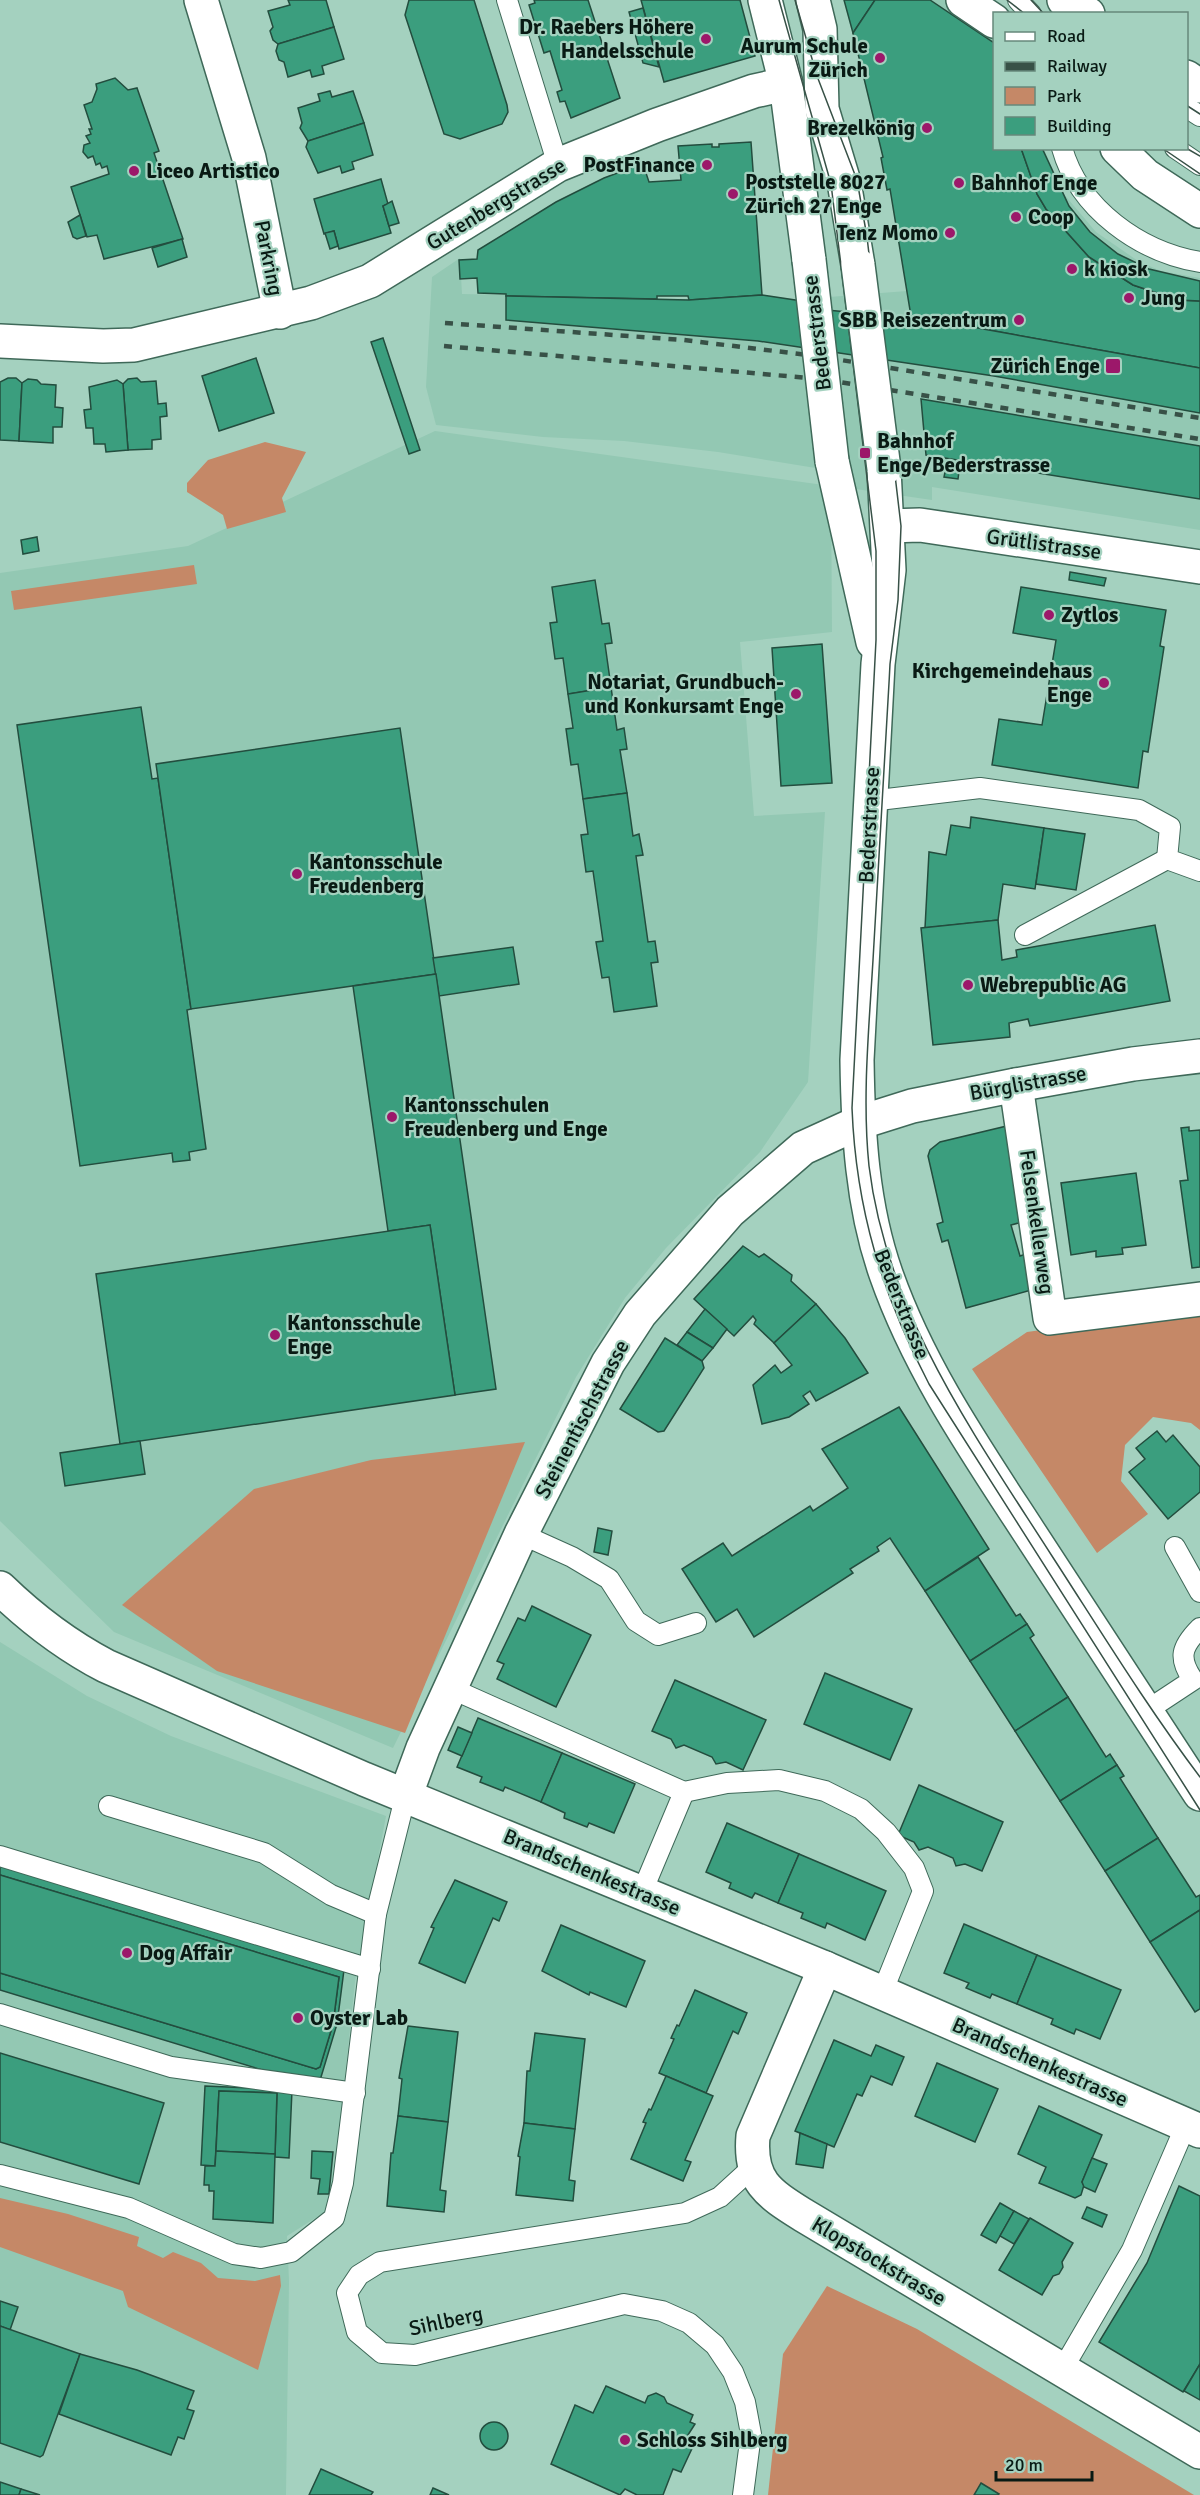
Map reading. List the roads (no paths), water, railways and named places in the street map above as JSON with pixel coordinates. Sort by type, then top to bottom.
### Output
[{"type":"street","name":"Parkring","points":[[0,341],[103,346],[134,345],[280,312],[249,158],[201,0]]},
{"type":"street","points":[[963,0],[993,20]]},
{"type":"street","points":[[1064,0],[1085,12]]},
{"type":"street","name":"Bederstrasse","points":[[768,4],[786,84],[832,461],[878,664]]},
{"type":"street","name":"Bederstrasse","points":[[818,10],[822,109],[844,182],[858,265],[884,469],[888,526],[889,570],[878,664],[857,1060],[858,1123],[866,1190],[877,1243],[885,1273],[911,1337],[966,1435],[1200,1794]]},
{"type":"street","name":"Gutenbergstrasse","points":[[280,312],[361,285],[558,165],[657,125],[754,91],[786,84]]},
{"type":"street","points":[[786,84],[822,109]]},
{"type":"street","points":[[1119,150],[1144,174],[1200,211]]},
{"type":"street","name":"Grütlistrasse","points":[[846,525],[920,525],[1200,567]]},
{"type":"street","name":"Bürglistrasse","points":[[858,1123],[912,1106],[1016,1084],[1200,1056]]},
{"type":"street","name":"Felsenkellerweg","points":[[1016,1084],[1050,1318],[1200,1299]]},
{"type":"street","name":"Steinentischstrasse","points":[[406,1794],[423,1748],[521,1534],[608,1363],[647,1306],[696,1247],[738,1203],[803,1148],[858,1123]]},
{"type":"street","name":"Brandschenkestrasse","points":[[0,1588],[24,1612],[78,1652],[106,1666],[364,1779],[406,1794],[825,1968],[1193,2128]]},
{"type":"street","points":[[754,2166],[752,2151],[756,2128],[825,1968]]},
{"type":"street","name":"Klopstockstrasse","points":[[754,2166],[758,2177],[773,2196],[1200,2452]]},
{"type":"lane","points":[[507,0],[558,165]]},
{"type":"lane","points":[[1018,0],[1029,12]]},
{"type":"lane","points":[[1063,150],[1078,183],[1106,217],[1138,242],[1175,258],[1200,262]]},
{"type":"lane","points":[[1178,150],[1200,165]]},
{"type":"lane","points":[[870,801],[980,788],[1139,810],[1170,827],[1167,860]]},
{"type":"lane","points":[[1025,935],[1167,860],[1200,871]]},
{"type":"lane","points":[[521,1534],[572,1557],[609,1578],[636,1621],[658,1635],[696,1623]]},
{"type":"lane","points":[[1176,1547],[1200,1592]]},
{"type":"lane","points":[[1146,1711],[1193,1680],[1183,1664],[1184,1648],[1200,1628]]},
{"type":"lane","points":[[450,1688],[684,1792],[727,1783],[779,1780],[825,1791],[861,1809],[886,1832],[914,1868],[923,1891],[882,1993]]},
{"type":"lane","points":[[642,1892],[684,1792]]},
{"type":"lane","points":[[0,2175],[129,2208],[234,2254],[261,2258],[291,2252],[334,2218],[344,2183],[376,1914],[406,1794]]},
{"type":"lane","points":[[109,1806],[264,1853],[331,1895],[376,1914]]},
{"type":"lane","points":[[0,1856],[370,1969]]},
{"type":"lane","points":[[0,2014],[171,2067],[355,2093]]},
{"type":"lane","points":[[1062,2370],[1132,2250],[1193,2128]]},
{"type":"lane","name":"Sihlberg","points":[[742,2495],[751,2434],[746,2402],[733,2372],[715,2345],[689,2323],[662,2311],[624,2304],[415,2355],[382,2353],[357,2332],[346,2293],[359,2275],[380,2262],[685,2213],[720,2197],[754,2166]]},
{"type":"tram line","points":[[779,0],[831,184],[876,551],[876,640],[852,1108],[859,1182],[866,1216],[885,1284],[912,1350],[929,1384],[1200,1810]]},
{"type":"tram line","points":[[795,0],[817,76],[857,180],[867,237],[901,526],[898,600],[890,664],[867,1063],[867,1140],[869,1166],[879,1220],[894,1272],[914,1322],[965,1418],[1124,1668],[1200,1777]]},
{"type":"tram line","points":[[1007,0],[1022,12]]},
{"type":"tram line","points":[[1031,0],[1042,12]]},
{"type":"tram line","points":[[1188,106],[1200,114]]},
{"type":"tram line","points":[[1188,149],[1200,156]]},
{"type":"tram line","points":[[1165,150],[1200,174]]},
{"type":"railway","points":[[445,323],[684,340],[816,356],[1200,418]]},
{"type":"railway","points":[[444,346],[820,379],[1200,439]]},
{"type":"place","name":"Dr. Raebers Höhere Handelsschule","points":[[706,39]]},
{"type":"place","name":"Aurum Schule Zürich","points":[[880,58]]},
{"type":"place","name":"Brezelkönig","points":[[927,128]]},
{"type":"place","name":"PostFinance","points":[[707,165]]},
{"type":"place","name":"Liceo Artistico","points":[[134,171]]},
{"type":"place","name":"Bahnhof Enge","points":[[959,183]]},
{"type":"place","name":"Poststelle 8027 Zürich 27 Enge","points":[[733,194]]},
{"type":"place","name":"Coop","points":[[1016,217]]},
{"type":"place","name":"Tenz Momo","points":[[950,233]]},
{"type":"place","name":"k kiosk","points":[[1072,269]]},
{"type":"place","name":"Jung","points":[[1129,298]]},
{"type":"place","name":"SBB Reisezentrum","points":[[1019,320]]},
{"type":"place","name":"Zürich Enge","points":[[1113,366]]},
{"type":"place","name":"Bahnhof Enge/Bederstrasse","points":[[865,453]]},
{"type":"place","name":"Zytlos","points":[[1049,615]]},
{"type":"place","name":"Kirchgemeindehaus Enge","points":[[1104,683]]},
{"type":"place","name":"Notariat, Grundbuch- und Konkursamt Enge","points":[[796,694]]},
{"type":"place","name":"Kantonsschule Freudenberg","points":[[297,874]]},
{"type":"place","name":"Webrepublic AG","points":[[968,985]]},
{"type":"place","name":"Kantonsschulen Freudenberg und Enge","points":[[392,1117]]},
{"type":"place","name":"Kantonsschule Enge","points":[[275,1335]]},
{"type":"place","name":"Dog Affair","points":[[127,1953]]},
{"type":"place","name":"Oyster Lab","points":[[298,2018]]},
{"type":"place","name":"Schloss Sihlberg","points":[[625,2440]]}]
